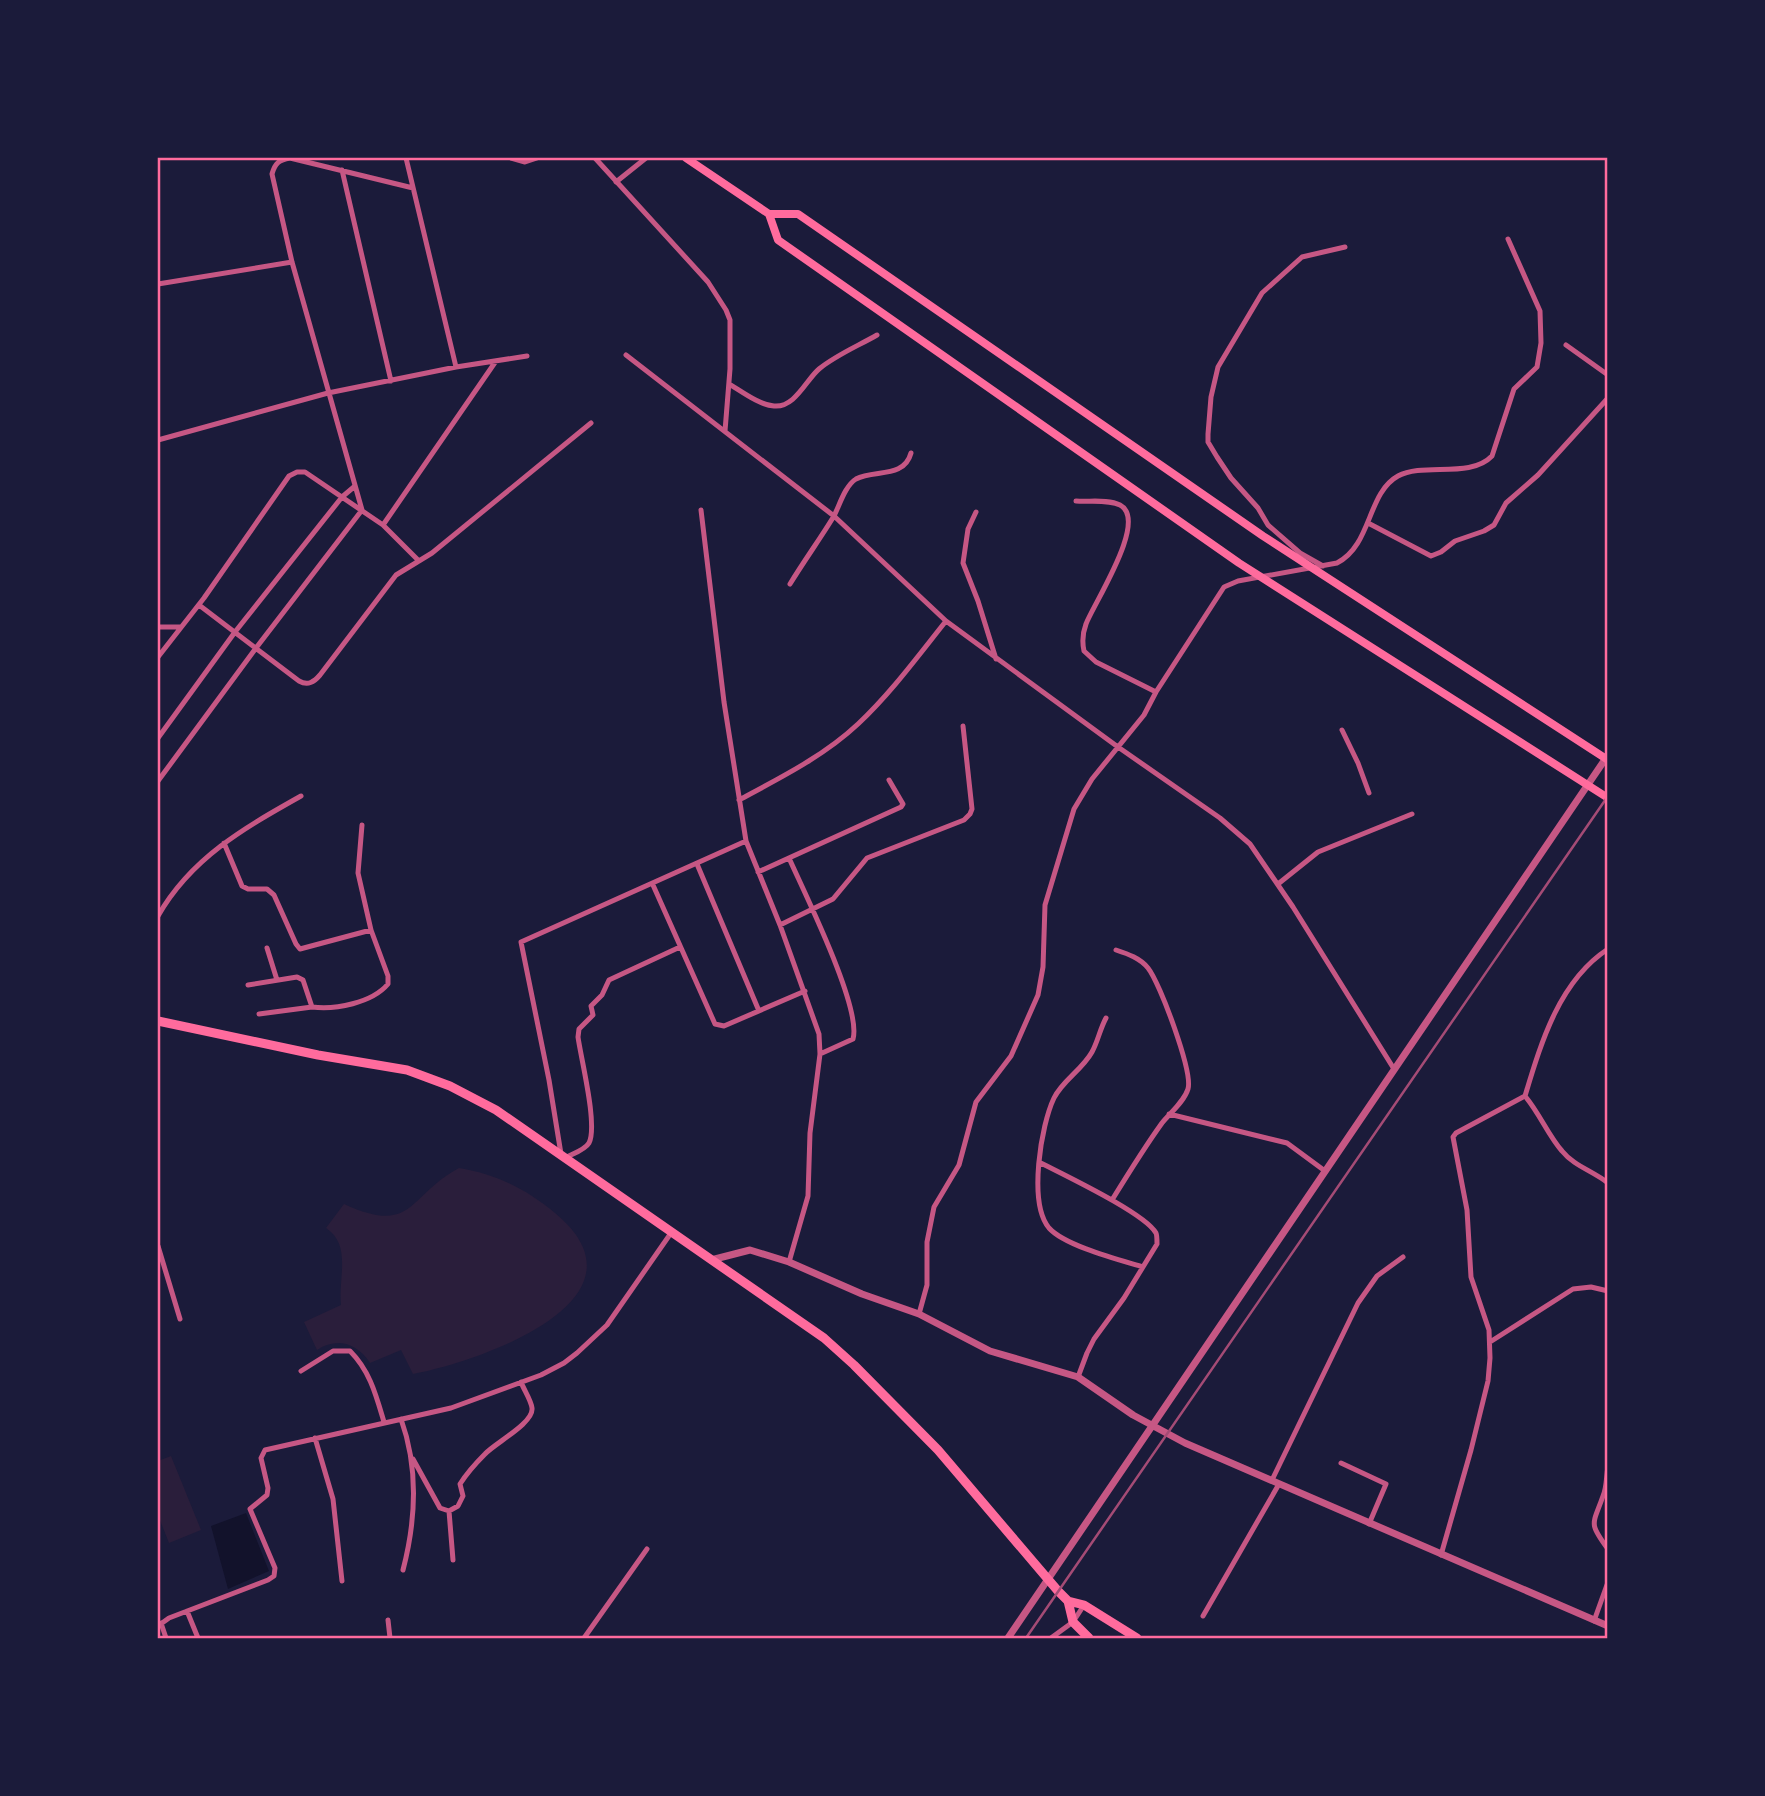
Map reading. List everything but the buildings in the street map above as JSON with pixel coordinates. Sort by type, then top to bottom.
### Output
[{"type":"main road","points":[[687,158],[769,214],[799,215],[1263,536],[1608,760]]},
{"type":"main road","points":[[769,214],[778,240],[1239,563],[1608,798]]},
{"type":"main road","points":[[158,1021],[318,1055],[407,1070],[450,1086],[496,1110],[824,1338],[938,1450],[1068,1601],[1084,1605],[1137,1639]]},
{"type":"main road","points":[[1068,1601],[1073,1622],[1089,1639]]},
{"type":"street","points":[[362,510],[292,262],[272,174],[275,164],[281,159],[290,158],[413,188]]},
{"type":"street","points":[[407,158],[456,367]]},
{"type":"street","points":[[511,158],[525,162],[537,158]]},
{"type":"street","points":[[594,158],[708,282],[726,310],[730,320],[725,432]]},
{"type":"street","points":[[616,182],[646,158]]},
{"type":"street","points":[[342,170],[391,381]]},
{"type":"street","points":[[919,1314],[927,1285],[927,1242],[934,1207],[959,1165],[975,1101],[1011,1056],[1038,995],[1043,967],[1045,905],[1074,809],[1092,779],[1144,715],[1224,587],[1238,581],[1337,563],[1351,554],[1382,495],[1401,474],[1474,466],[1486,462],[1492,456],[1514,389],[1537,367],[1541,343],[1540,311],[1508,239]]},
{"type":"street","points":[[1323,566],[1300,553],[1268,525],[1258,508],[1231,478],[1212,450],[1208,434],[1211,397],[1218,367],[1262,293],[1302,257],[1345,247]]},
{"type":"street","points":[[158,284],[292,262]]},
{"type":"street","points":[[729,384],[764,403],[774,406],[785,404],[797,395],[817,370],[877,335]]},
{"type":"street","points":[[1566,345],[1608,375]]},
{"type":"street","points":[[626,355],[834,516],[946,621],[1250,844],[1394,1069]]},
{"type":"street","points":[[158,440],[328,394],[456,367],[527,356]]},
{"type":"street","points":[[383,526],[496,361]]},
{"type":"street","points":[[1368,523],[1431,556],[1455,541],[1489,529],[1506,503],[1538,475],[1608,398]]},
{"type":"street","points":[[199,605],[299,681],[311,683],[320,675],[396,575],[476,518],[591,424]]},
{"type":"street","points":[[790,584],[834,516],[850,485],[866,475],[892,472],[903,466],[911,453]]},
{"type":"street","points":[[158,657],[199,605],[289,476],[297,472],[305,472],[362,510],[419,561]]},
{"type":"street","points":[[158,738],[235,632],[342,497],[355,486]]},
{"type":"street","points":[[1076,502],[1116,504],[1124,508],[1129,517],[1127,537],[1085,627],[1084,651],[1096,662],[1156,692]]},
{"type":"street","points":[[158,781],[362,510]]},
{"type":"street","points":[[701,510],[723,692],[746,841],[805,991],[819,1034],[820,1054],[810,1133],[808,1196],[789,1262]]},
{"type":"street","points":[[976,512],[968,529],[963,563],[996,659]]},
{"type":"street","points":[[739,800],[815,757],[856,726],[900,679],[946,621]]},
{"type":"street","points":[[158,627],[181,627]]},
{"type":"street","points":[[780,925],[833,899],[867,858],[964,820],[970,814],[972,809],[962,726]]},
{"type":"street","points":[[1342,730],[1358,762],[1369,793]]},
{"type":"street","points":[[1008,1639],[1608,755]]},
{"type":"street","points":[[758,872],[901,807],[903,804],[889,780]]},
{"type":"street","points":[[158,916],[172,891],[206,857],[301,796]]},
{"type":"street","points":[[1278,884],[1318,852],[1412,814]]},
{"type":"street","points":[[259,1014],[312,1007],[335,1007],[362,1000],[382,991],[388,985],[388,976],[371,930],[358,873],[362,825]]},
{"type":"street","points":[[680,947],[609,980],[602,995],[591,1006],[593,1014],[579,1029],[578,1037],[592,1115],[589,1142],[585,1147],[563,1157],[521,942],[746,841]]},
{"type":"street","points":[[224,843],[242,886],[248,889],[267,889],[274,895],[300,949],[371,930]]},
{"type":"street","points":[[789,858],[840,975],[855,1036],[851,1041],[820,1054]]},
{"type":"street","points":[[697,864],[759,1011]]},
{"type":"street","points":[[653,885],[715,1024],[723,1026],[805,991]]},
{"type":"street","points":[[267,948],[277,980]]},
{"type":"street","points":[[1440,1555],[1461,1489],[1488,1381],[1490,1342],[1471,1277],[1467,1210],[1453,1138],[1466,1127],[1525,1096],[1540,1049],[1566,992],[1592,960],[1608,949]]},
{"type":"street","points":[[1112,1200],[1187,1092],[1187,1069],[1153,976],[1143,962],[1116,950]]},
{"type":"street","points":[[248,985],[297,977],[303,980],[312,1007]]},
{"type":"street","points":[[1106,1018],[1091,1053],[1054,1098],[1045,1125],[1039,1162],[1040,1202],[1044,1220],[1054,1233],[1096,1252],[1143,1267]]},
{"type":"street","points":[[1525,1096],[1539,1113],[1562,1151],[1571,1160],[1608,1183]]},
{"type":"street","points":[[1170,1114],[1287,1143],[1325,1171]]},
{"type":"street","points":[[1039,1162],[1112,1200],[1155,1232],[1157,1244],[1090,1346],[1078,1377]]},
{"type":"street","points":[[166,1639],[159,1625],[274,1576],[275,1568],[250,1509],[267,1495],[268,1488],[261,1458],[265,1450],[451,1408],[564,1363],[607,1325],[671,1233]]},
{"type":"street","points":[[158,1246],[180,1319]]},
{"type":"street","points":[[711,1261],[750,1250],[789,1262],[862,1294],[919,1314],[990,1351],[1078,1377],[1185,1443],[1608,1626]]},
{"type":"street","points":[[1203,1616],[1276,1482],[1358,1303],[1377,1276],[1403,1257]]},
{"type":"street","points":[[1490,1342],[1573,1289],[1591,1287],[1608,1291]]},
{"type":"street","points":[[301,1371],[333,1351],[350,1351],[366,1369],[384,1422]]},
{"type":"street","points":[[449,1511],[462,1501],[460,1484],[469,1472],[486,1453],[530,1417],[532,1409],[521,1382]]},
{"type":"street","points":[[401,1419],[413,1459],[440,1508],[449,1511]]},
{"type":"street","points":[[315,1438],[333,1499],[342,1581]]},
{"type":"street","points":[[403,1570],[414,1516],[413,1459]]},
{"type":"street","points":[[1341,1463],[1386,1484],[1369,1524]]},
{"type":"street","points":[[1608,1467],[1605,1493],[1593,1517],[1598,1536],[1608,1549]]},
{"type":"street","points":[[449,1511],[453,1560]]},
{"type":"street","points":[[584,1639],[647,1549]]},
{"type":"street","points":[[1594,1621],[1608,1582]]},
{"type":"street","points":[[1051,1639],[1073,1622],[1084,1605]]},
{"type":"street","points":[[187,1611],[198,1639]]},
{"type":"street","points":[[388,1620],[390,1639]]},
{"type":"shaded area","points":[[459,1168],[486,1174],[533,1197],[555,1213],[582,1244],[586,1273],[573,1299],[547,1322],[514,1341],[477,1356],[413,1374],[401,1350],[370,1363],[359,1351],[346,1344],[332,1344],[317,1350],[304,1322],[341,1305],[341,1253],[339,1243],[326,1228],[344,1204],[367,1213],[384,1216],[397,1214]]},
{"type":"shaded area","points":[[171,1456],[201,1530],[169,1543],[158,1515],[158,1461]]},
{"type":"shaded area","points":[[246,1513],[269,1571],[228,1589],[211,1526]]},
{"type":"railway","points":[[1026,1638],[1608,796]]}]
